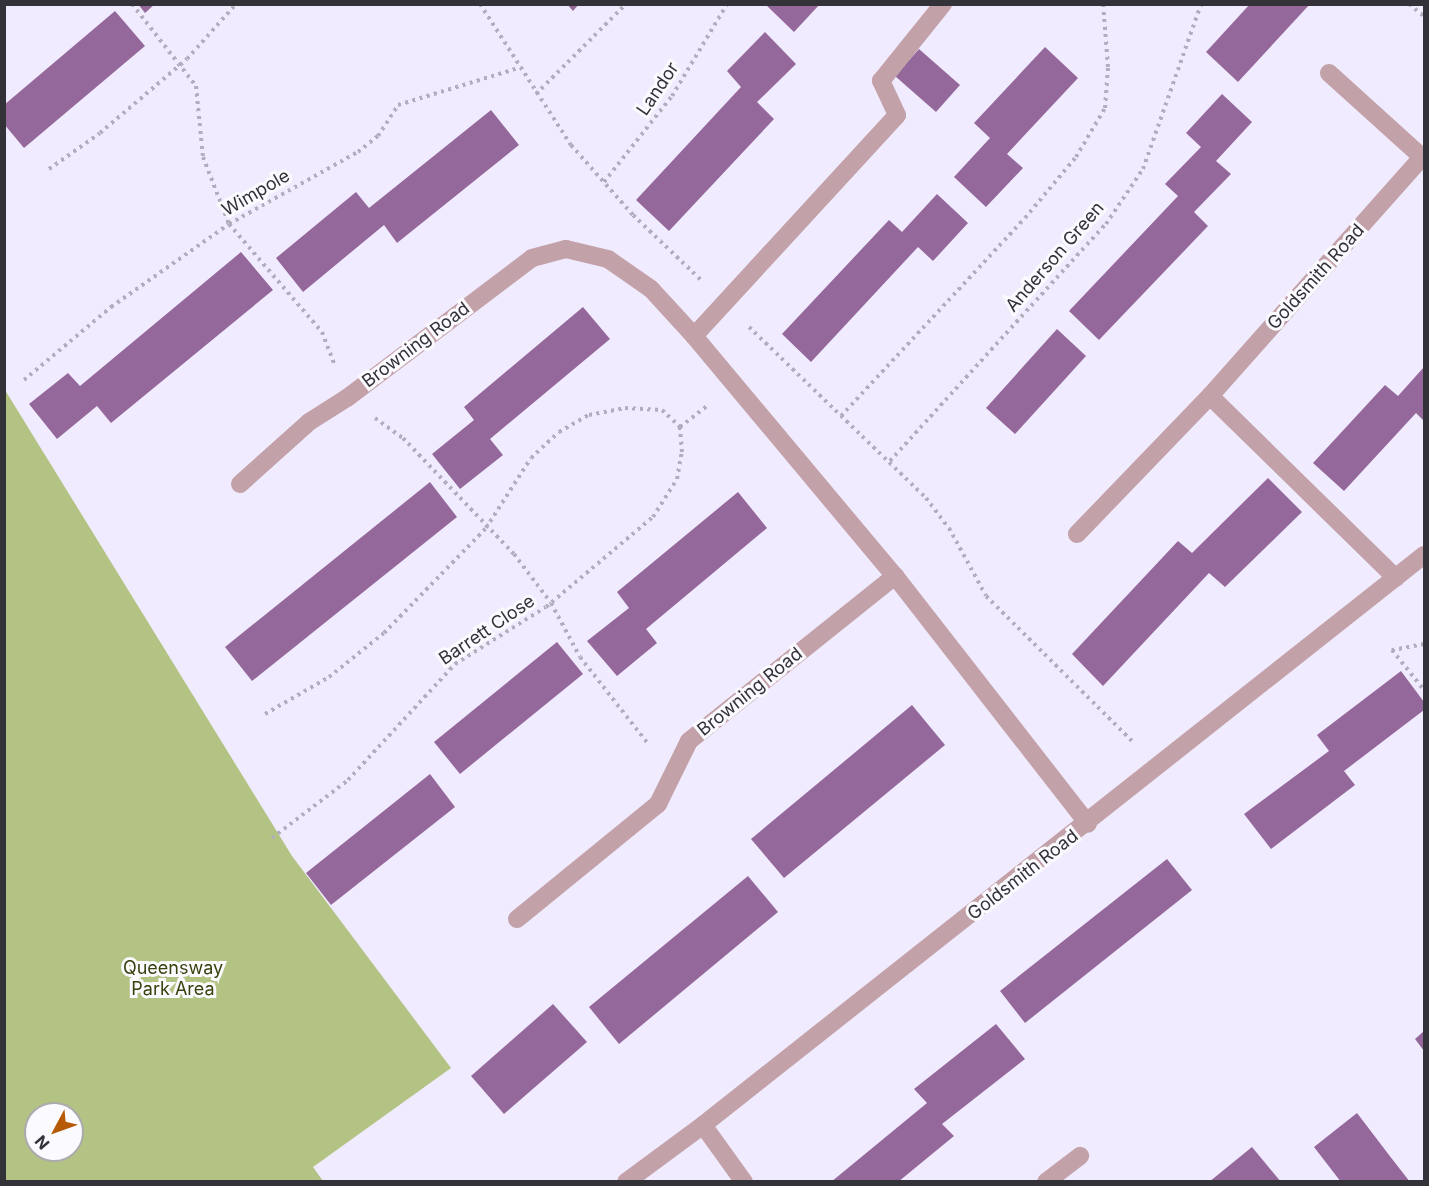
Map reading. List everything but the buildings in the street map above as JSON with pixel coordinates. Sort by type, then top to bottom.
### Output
[{"type":"street","points":[[694,336],[897,115],[881,81],[943,4]]},
{"type":"street","name":"Goldsmith Road","points":[[1077,534],[1210,396],[1422,157],[1329,73]]},
{"type":"street","name":"Browning Road","points":[[240,484],[309,422],[347,398],[532,258],[566,249],[608,259],[651,289],[694,336],[895,576],[1089,824]]},
{"type":"street","points":[[1210,396],[1395,578]]},
{"type":"street","name":"Goldsmith Road","points":[[626,1182],[703,1125],[1089,824],[1425,555]]},
{"type":"street","name":"Browning Road","points":[[517,919],[658,804],[689,741],[895,576]]},
{"type":"street","points":[[703,1125],[744,1182]]},
{"type":"street","points":[[1046,1182],[1080,1156]]},
{"type":"path","points":[[132,4],[182,64],[196,86],[203,157],[229,224],[322,332],[347,398],[403,438],[486,528],[514,554],[551,603],[580,657],[673,773]]},
{"type":"path","points":[[49,169],[100,132],[182,64],[236,4]]},
{"type":"path","points":[[480,4],[518,68],[571,146],[724,303],[890,460],[926,498],[949,528],[986,596],[1159,768]]},
{"type":"path","points":[[536,94],[626,4]]},
{"type":"path","name":"Landor","points":[[604,182],[672,96],[727,4]]},
{"type":"path","points":[[841,416],[1025,218],[1076,157],[1105,108],[1108,67],[1103,4]]},
{"type":"path","name":"Anderson Green","points":[[890,460],[1112,214],[1143,169],[1201,4]]},
{"type":"path","points":[[1409,4],[1425,16]]},
{"type":"path","name":"Wimpole","points":[[24,380],[111,307],[229,224],[358,152],[378,136],[398,105],[518,68]]},
{"type":"path","points":[[265,714],[329,677],[384,633],[486,528],[531,458],[559,432],[589,416],[625,408],[662,410],[680,427],[734,384]]},
{"type":"path","name":"Barrett Close","points":[[272,838],[348,780],[455,664],[551,603],[653,517],[677,479],[682,452],[680,427]]},
{"type":"path","points":[[1425,644],[1392,650],[1425,690]]},
{"type":"green space","name":"Queensway Park Area","points":[[5,390],[292,856],[451,1068],[313,1167],[323,1181],[5,1181]]}]
